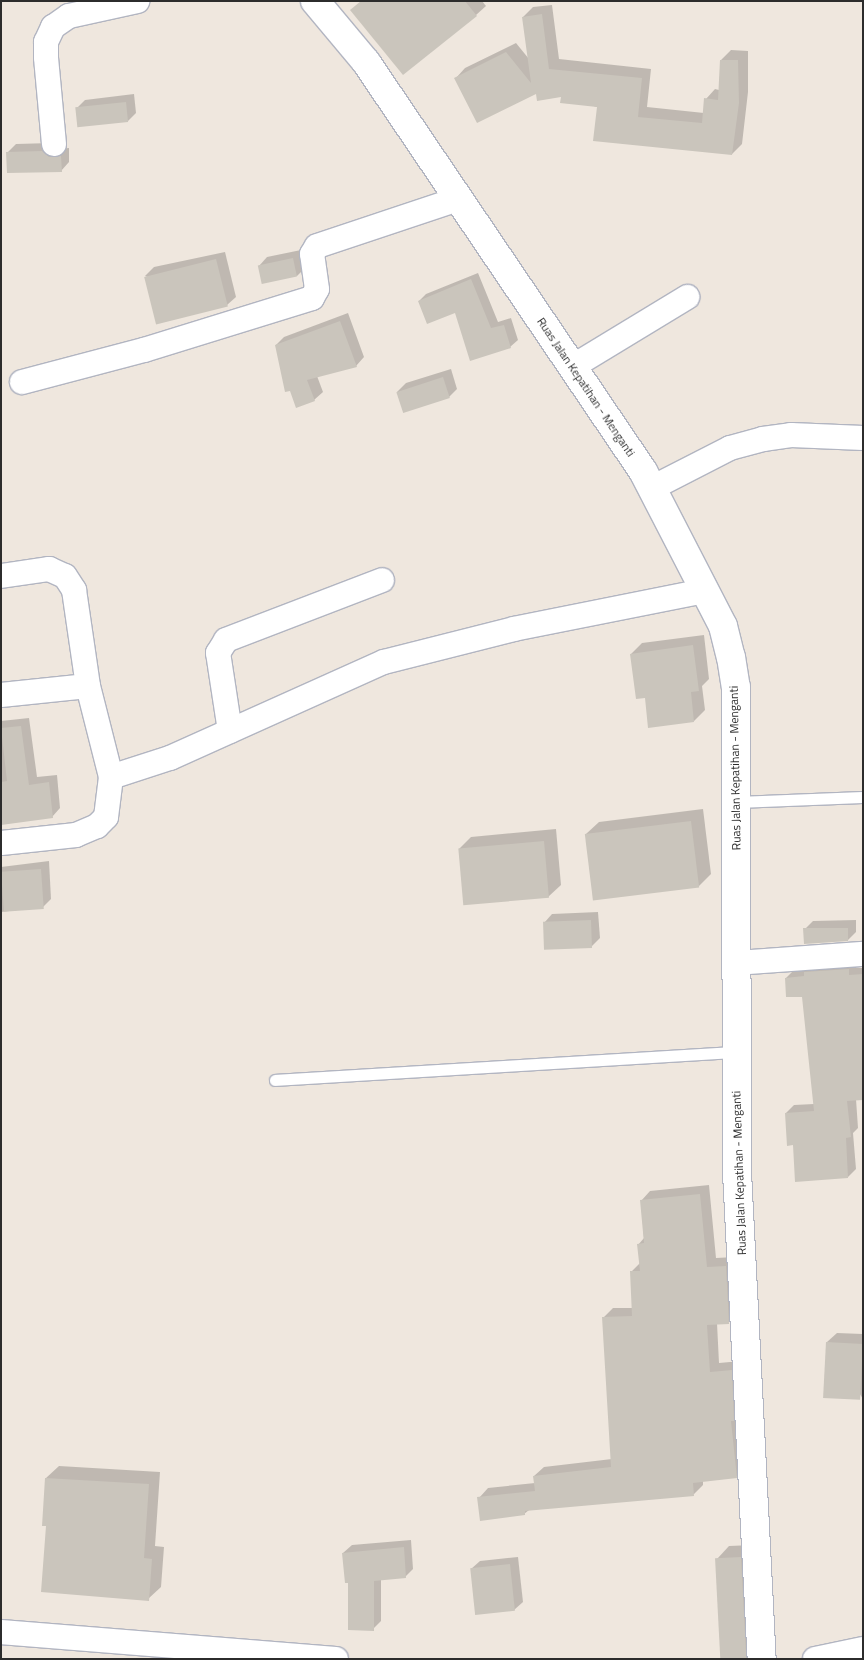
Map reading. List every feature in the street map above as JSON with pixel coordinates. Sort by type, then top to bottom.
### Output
[{"type":"main road","name":"Ruas Jalan Kepatihan - Menganti","points":[[315,1],[366,62],[652,488],[723,626],[736,687],[736,1172],[762,1659]]},
{"type":"street","points":[[54,144],[46,56],[46,42],[53,27],[69,16],[137,1]]},
{"type":"street","points":[[22,382],[144,350],[312,298],[317,290],[312,254],[317,246],[458,199]]},
{"type":"street","points":[[572,367],[687,297]]},
{"type":"street","points":[[652,488],[730,448],[763,439],[790,435],[863,438]]},
{"type":"street","points":[[1,576],[49,569],[65,576],[74,590],[88,686],[111,777],[106,817],[97,826],[76,835],[1,843]]},
{"type":"street","points":[[230,731],[218,653],[226,640],[382,580]]},
{"type":"street","points":[[111,777],[170,758],[384,662],[514,629],[704,591]]},
{"type":"street","points":[[1,696],[88,686]]},
{"type":"street","points":[[736,963],[863,954]]},
{"type":"street","points":[[1,1632],[336,1659]]},
{"type":"street","points":[[815,1659],[863,1649]]},
{"type":"lane","points":[[736,802],[863,797]]},
{"type":"lane","points":[[275,1080],[736,1052]]},
{"type":"building","points":[[361,1],[465,1],[477,16],[403,75],[350,10]]},
{"type":"building","points":[[542,14],[549,69],[642,78],[638,117],[702,123],[704,98],[718,100],[720,60],[738,60],[739,103],[732,155],[593,141],[597,107],[560,103],[561,97],[537,101],[536,94],[477,123],[454,78],[506,52],[531,83],[522,17]]},
{"type":"building","points":[[126,102],[128,122],[77,127],[75,107]]},
{"type":"building","points":[[42,151],[49,157],[61,156],[62,172],[7,173],[6,152]]},
{"type":"building","points":[[293,258],[297,277],[262,284],[258,265]]},
{"type":"building","points":[[216,259],[228,307],[156,324],[144,277]]},
{"type":"building","points":[[471,279],[491,328],[504,325],[511,348],[470,361],[455,313],[427,324],[418,301]]},
{"type":"building","points":[[340,321],[357,367],[307,380],[315,401],[296,408],[290,391],[285,392],[275,345]]},
{"type":"building","points":[[443,377],[450,398],[403,413],[396,392]]},
{"type":"building","points":[[693,645],[699,691],[691,692],[694,722],[648,728],[645,698],[636,699],[630,654]]},
{"type":"building","points":[[21,726],[29,785],[49,782],[53,818],[1,825],[1,782],[7,781],[1,728]]},
{"type":"building","points":[[691,821],[699,888],[593,901],[585,834]]},
{"type":"building","points":[[544,841],[549,898],[463,905],[458,848]]},
{"type":"building","points":[[41,869],[44,909],[4,912],[1,872]]},
{"type":"building","points":[[591,920],[592,948],[544,950],[543,922]]},
{"type":"building","points":[[803,928],[848,928],[848,941],[804,944]]},
{"type":"building","points":[[849,969],[849,975],[863,974],[863,1100],[847,1101],[851,1137],[846,1138],[848,1178],[795,1182],[793,1145],[787,1146],[785,1113],[814,1111],[802,997],[786,997],[785,978],[804,976],[804,972]]},
{"type":"building","points":[[700,1194],[707,1267],[726,1266],[729,1324],[707,1325],[710,1372],[732,1370],[734,1421],[731,1421],[737,1478],[693,1483],[694,1496],[525,1511],[525,1515],[480,1521],[477,1497],[535,1491],[533,1476],[611,1467],[602,1317],[632,1316],[630,1271],[640,1271],[637,1244],[644,1243],[640,1200]]},
{"type":"building","points":[[826,1342],[863,1344],[860,1400],[823,1398]]},
{"type":"building","points":[[45,1478],[149,1484],[144,1558],[152,1559],[149,1601],[41,1592],[46,1526],[42,1526]]},
{"type":"building","points":[[404,1547],[406,1578],[374,1581],[374,1631],[348,1630],[348,1583],[345,1583],[342,1553]]},
{"type":"building","points":[[741,1557],[746,1659],[720,1659],[715,1558]]},
{"type":"building","points":[[510,1564],[515,1611],[475,1615],[470,1568]]}]
